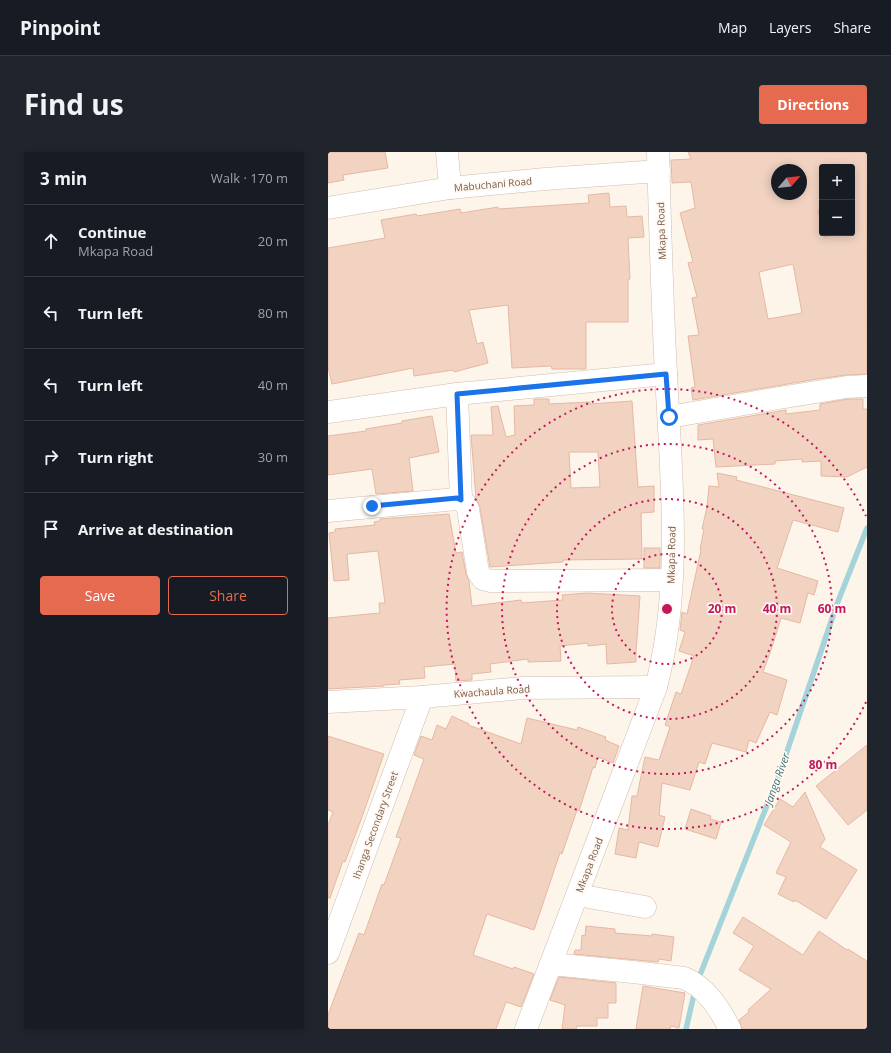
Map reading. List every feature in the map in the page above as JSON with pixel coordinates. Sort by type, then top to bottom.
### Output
[{"type":"street","points":[[448,152],[450,188]]},
{"type":"street","name":"Mabuchani Road","points":[[328,208],[450,188],[545,179],[658,162]]},
{"type":"street","name":"Mkapa Road","points":[[526,1029],[656,687],[667,636],[671,580],[672,490],[658,162]]},
{"type":"street","points":[[328,412],[457,394],[666,374]]},
{"type":"street","points":[[669,417],[786,396],[847,387],[867,386]]},
{"type":"street","points":[[457,394],[461,500]]},
{"type":"street","points":[[328,511],[457,498],[461,500],[468,509],[478,572],[483,579],[491,581],[671,580]]},
{"type":"street","name":"Kwachaula Road","points":[[328,702],[422,697],[523,688],[656,687]]},
{"type":"street","name":"Ihanga Secondary Street","points":[[328,953],[422,697]]},
{"type":"street","points":[[577,895],[645,907]]},
{"type":"street","points":[[551,964],[676,976],[698,987],[718,1009],[730,1029]]},
{"type":"building","points":[[328,152],[385,152],[388,168],[343,175],[344,180],[328,183]]},
{"type":"building","points":[[688,152],[866,152],[867,374],[817,379],[693,400],[691,388],[695,387],[688,336],[699,335],[692,298],[697,297],[688,263],[693,262],[680,213],[695,208],[691,182],[672,183],[671,160],[691,159]],"holes":[[[793,264],[802,313],[768,319],[759,272]]]},
{"type":"building","points":[[609,193],[610,207],[626,206],[627,217],[642,216],[644,237],[628,238],[630,279],[628,279],[628,322],[586,322],[586,369],[552,369],[551,366],[512,368],[508,305],[469,310],[477,344],[483,342],[488,363],[454,372],[453,370],[414,376],[413,368],[332,384],[328,367],[328,248],[385,238],[381,220],[460,209],[461,213],[498,207],[498,209],[589,203],[588,195]]},
{"type":"building","points":[[534,399],[549,399],[549,404],[590,402],[590,404],[632,401],[638,487],[654,486],[654,512],[641,513],[642,559],[563,560],[563,562],[490,567],[480,507],[476,498],[471,435],[493,435],[491,407],[498,406],[506,437],[515,435],[514,406],[534,405]],"holes":[[[569,452],[598,452],[600,487],[571,488]]]},
{"type":"building","points":[[848,399],[863,399],[863,409],[867,409],[867,467],[847,477],[821,476],[821,461],[802,462],[802,459],[775,461],[775,464],[716,467],[713,439],[698,440],[698,425],[786,410],[786,414],[820,410],[820,404]]},
{"type":"building","points":[[432,416],[439,452],[409,458],[413,491],[376,494],[372,469],[328,475],[328,436],[366,431],[366,429]]},
{"type":"building","points":[[717,473],[737,477],[736,480],[844,508],[838,532],[793,520],[777,568],[818,581],[814,595],[808,593],[800,623],[781,618],[763,672],[787,680],[777,715],[770,712],[756,743],[749,740],[746,752],[712,743],[705,764],[699,762],[690,790],[662,783],[659,815],[665,817],[658,847],[639,842],[636,858],[615,854],[619,828],[628,830],[632,796],[637,796],[645,757],[659,760],[670,727],[665,725],[676,692],[681,694],[694,656],[679,651],[685,632],[680,630],[682,612],[687,614],[701,550],[704,529],[702,529],[707,507],[709,486],[719,487]]},
{"type":"building","points":[[449,514],[456,553],[462,552],[466,574],[469,581],[472,606],[521,600],[522,603],[563,600],[562,595],[587,593],[640,596],[636,662],[607,664],[606,644],[588,646],[588,643],[560,646],[561,661],[528,662],[528,659],[490,664],[491,672],[472,674],[472,680],[456,681],[455,664],[424,667],[425,678],[399,680],[400,684],[328,689],[328,618],[380,613],[379,603],[385,603],[378,551],[347,554],[349,580],[334,581],[329,533],[335,532],[335,529],[375,525],[374,522],[380,521],[380,519]]},
{"type":"building","points":[[644,548],[660,548],[660,568],[644,568]]},
{"type":"building","points":[[452,716],[469,724],[468,725],[521,744],[527,718],[577,730],[578,727],[606,737],[605,740],[619,746],[613,763],[598,757],[595,768],[593,767],[579,811],[577,810],[562,854],[560,853],[534,930],[487,914],[473,955],[513,969],[514,967],[534,974],[521,1007],[506,1002],[496,1029],[328,1029],[328,1015],[359,933],[364,935],[382,884],[384,885],[401,838],[396,837],[424,759],[414,755],[421,736],[432,740],[437,725],[446,729]]},
{"type":"building","points":[[328,736],[384,754],[362,817],[345,862],[343,861],[330,898],[328,898],[328,825],[333,812],[328,810]]},
{"type":"building","points":[[867,745],[867,810],[848,825],[816,786]]},
{"type":"building","points":[[805,792],[825,839],[820,847],[857,870],[826,919],[795,900],[794,902],[778,894],[786,877],[776,873],[791,842],[764,825],[780,799],[793,807]]},
{"type":"building","points":[[691,809],[711,816],[710,819],[721,822],[716,839],[685,829]]},
{"type":"building","points":[[743,917],[803,955],[819,931],[847,950],[848,949],[867,961],[867,1029],[742,1029],[739,1020],[749,1012],[748,1010],[771,989],[739,970],[754,946],[733,933]]},
{"type":"building","points":[[586,926],[615,929],[615,933],[652,936],[652,934],[674,937],[671,961],[659,959],[658,962],[574,954],[575,950],[581,950],[582,935],[585,936]]},
{"type":"building","points":[[559,977],[616,983],[616,1003],[608,1003],[608,1018],[597,1018],[597,1026],[577,1026],[576,1029],[562,1029],[565,1005],[550,1000]]},
{"type":"building","points":[[643,986],[685,993],[679,1028],[671,1026],[670,1029],[636,1029]]},
{"type":"waterway","name":"Janga River","points":[[698,980],[779,775],[837,604],[867,528]]},
{"type":"waterway","name":"Janga River","points":[[686,1029],[695,990]]},
{"type":"route","points":[[372,506],[457,498],[461,500],[457,394],[666,374],[669,417]]}]
